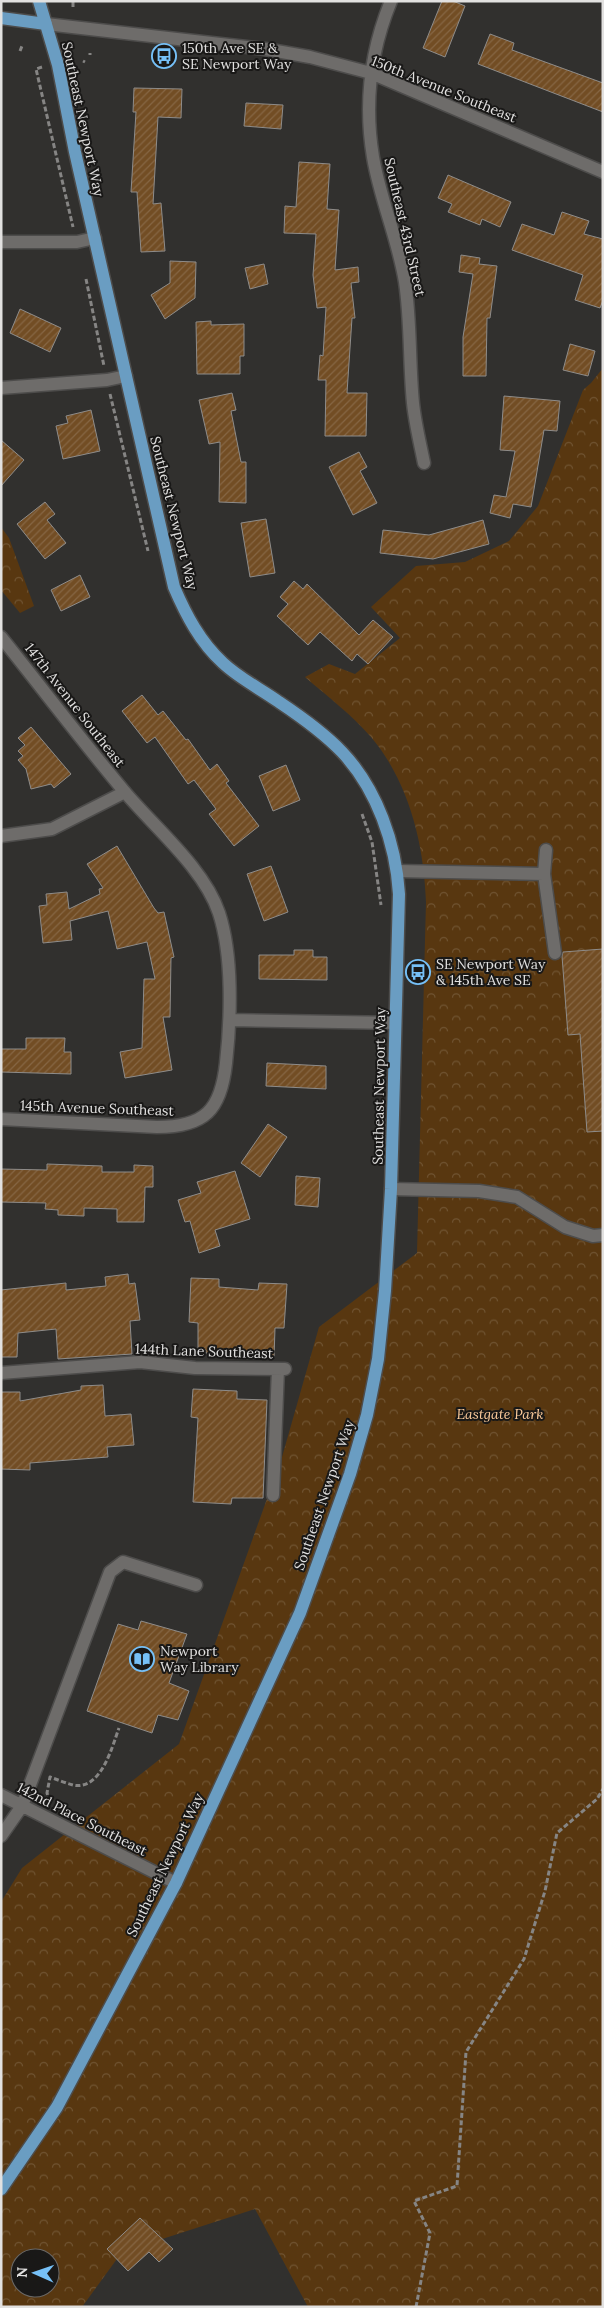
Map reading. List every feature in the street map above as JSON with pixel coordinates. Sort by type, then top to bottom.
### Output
[{"type":"main road","name":"Southeast Newport Way","points":[[1,2189],[57,2106],[176,1883],[300,1613],[350,1474],[367,1415],[378,1359],[385,1291],[391,1189],[399,894],[398,871],[391,840],[380,812],[366,785],[342,752],[280,702],[222,663],[198,635],[174,587],[58,65],[39,1]]},
{"type":"main road","name":"150th Avenue Southeast","points":[[1,18],[46,24]]},
{"type":"street","name":"Southeast 43rd Street","points":[[392,1],[382,25],[371,73],[368,111],[374,158],[404,281],[409,323],[413,405],[424,462]]},
{"type":"street","name":"150th Avenue Southeast","points":[[46,24],[166,36],[265,49],[310,57],[371,73],[603,172]]},
{"type":"street","points":[[1,242],[77,242],[95,238]]},
{"type":"street","points":[[1,388],[107,380],[126,376]]},
{"type":"street","name":"147th Avenue Southeast","points":[[1,637],[124,792],[186,860],[208,890],[218,911],[225,934],[231,1020],[224,1086],[218,1100],[207,1114],[192,1123]]},
{"type":"street","points":[[1,836],[52,830],[124,792]]},
{"type":"street","points":[[546,850],[544,874],[555,953]]},
{"type":"street","points":[[398,871],[544,874]]},
{"type":"street","points":[[231,1020],[395,1023]]},
{"type":"street","name":"145th Avenue Southeast","points":[[1,1119],[157,1128],[175,1128],[192,1123]]},
{"type":"street","points":[[391,1189],[478,1191],[517,1197],[565,1227],[593,1236],[603,1236]]},
{"type":"street","name":"144th Lane Southeast","points":[[1,1373],[140,1362],[195,1368],[281,1369],[273,1495]]},
{"type":"street","points":[[1,1836],[22,1806],[110,1572],[123,1562],[196,1585]]},
{"type":"street","name":"142nd Place Southeast","points":[[1,1795],[176,1883]]},
{"type":"path","points":[[20,51],[22,46]]},
{"type":"path","points":[[43,67],[36,69],[71,219]]},
{"type":"path","points":[[85,274],[107,380],[148,554]]},
{"type":"path","points":[[359,807],[372,842],[381,914]]},
{"type":"path","points":[[50,1805],[47,1793],[50,1777],[75,1786],[86,1783],[100,1774],[119,1728]]},
{"type":"path","points":[[416,2307],[430,2233],[414,2201],[457,2186],[466,2052],[524,1959],[545,1891],[557,1833],[597,1799],[603,1789]]},
{"type":"green space","name":"Eastgate Park","points":[[603,368],[603,2307],[308,2307],[255,2209],[122,2252],[82,2307],[1,2307],[1,1902],[22,1868],[179,1744],[282,1457],[319,1327],[417,1253],[426,902],[425,880],[418,836],[405,794],[384,755],[356,721],[305,677],[329,664],[355,674],[400,638],[371,607],[416,566],[465,562],[509,541],[538,506],[583,390]]},
{"type":"green space","points":[[1,527],[9,538],[34,606],[20,613],[1,590]]},
{"type":"building","points":[[442,1],[453,1],[465,6],[445,57],[423,48]]},
{"type":"building","points":[[490,34],[514,43],[512,50],[603,83],[603,112],[478,64]]},
{"type":"building","points":[[134,88],[182,89],[181,118],[158,117],[153,204],[161,203],[165,251],[141,252],[137,192],[131,192],[136,112],[133,112]]},
{"type":"building","points":[[246,103],[283,105],[281,129],[244,126]]},
{"type":"building","points":[[299,162],[330,164],[327,209],[339,210],[335,270],[358,267],[359,282],[351,283],[355,318],[352,318],[347,393],[367,393],[366,436],[325,436],[326,380],[318,380],[320,355],[323,356],[326,307],[317,308],[313,275],[316,234],[284,233],[285,206],[296,207]]},
{"type":"building","points":[[448,175],[511,202],[500,227],[482,219],[480,225],[448,212],[452,204],[438,198]]},
{"type":"building","points":[[562,212],[589,221],[584,234],[603,239],[603,300],[600,308],[575,300],[583,275],[512,250],[522,224],[554,235]]},
{"type":"building","points":[[461,255],[480,258],[479,264],[497,266],[490,318],[487,318],[486,376],[463,376],[463,337],[473,274],[459,272]]},
{"type":"building","points":[[170,261],[196,262],[195,298],[165,319],[151,295],[170,283]]},
{"type":"building","points":[[264,264],[268,284],[250,289],[245,268]]},
{"type":"building","points":[[20,309],[61,328],[50,352],[10,333]]},
{"type":"building","points":[[211,321],[211,325],[244,324],[244,356],[240,356],[240,374],[197,374],[196,322]]},
{"type":"building","points":[[570,344],[595,351],[588,376],[563,370]]},
{"type":"building","points":[[232,393],[236,410],[231,411],[241,462],[246,462],[246,503],[219,502],[220,442],[209,444],[199,400]]},
{"type":"building","points":[[504,396],[560,401],[557,431],[544,430],[531,507],[513,504],[510,518],[490,513],[494,495],[506,497],[515,451],[500,450]]},
{"type":"building","points":[[91,410],[100,451],[63,459],[56,426],[68,423],[66,416]]},
{"type":"building","points":[[1,440],[24,460],[1,486]]},
{"type":"building","points":[[359,452],[367,467],[360,471],[377,503],[353,515],[329,467]]},
{"type":"building","points":[[45,502],[55,514],[47,520],[66,543],[45,559],[17,524]]},
{"type":"building","points":[[266,519],[275,573],[250,577],[241,523]]},
{"type":"building","points":[[483,520],[489,544],[433,559],[380,553],[383,530],[429,535]]},
{"type":"building","points":[[80,575],[90,597],[61,611],[51,590]]},
{"type":"building","points":[[294,581],[303,589],[307,584],[359,635],[373,620],[393,637],[368,664],[357,654],[352,661],[320,632],[308,645],[277,616],[288,604],[280,597]]},
{"type":"building","points":[[142,695],[158,715],[163,711],[186,740],[188,739],[210,770],[217,764],[229,781],[226,783],[259,826],[234,846],[209,814],[216,809],[194,780],[188,784],[155,737],[147,743],[122,711]]},
{"type":"building","points":[[31,727],[71,774],[54,788],[51,784],[31,789],[26,769],[18,760],[23,756],[18,751],[25,745],[18,738]]},
{"type":"building","points":[[286,765],[300,800],[273,811],[259,776]]},
{"type":"building","points":[[117,846],[154,908],[158,913],[164,912],[174,957],[171,958],[170,1017],[163,1017],[172,1070],[125,1078],[120,1052],[142,1048],[144,979],[155,979],[147,942],[117,949],[108,911],[70,921],[72,940],[43,943],[39,906],[47,905],[46,894],[67,892],[69,909],[100,894],[99,889],[103,888],[87,864]]},
{"type":"building","points":[[271,866],[288,912],[264,921],[247,874]]},
{"type":"building","points":[[603,949],[603,1131],[587,1132],[580,1034],[568,1035],[562,956],[563,952]]},
{"type":"building","points":[[294,950],[313,950],[313,957],[327,957],[327,980],[259,979],[259,955],[294,955]]},
{"type":"building","points":[[26,1038],[65,1038],[64,1052],[71,1052],[71,1074],[1,1072],[1,1049],[26,1049]]},
{"type":"building","points":[[267,1063],[326,1066],[326,1089],[266,1086]]},
{"type":"building","points":[[268,1124],[287,1137],[260,1177],[241,1163]]},
{"type":"building","points":[[47,1164],[102,1166],[102,1172],[134,1172],[134,1165],[153,1166],[153,1187],[145,1187],[144,1222],[117,1222],[117,1209],[84,1208],[84,1216],[58,1215],[58,1210],[45,1209],[46,1203],[1,1202],[1,1169],[47,1170]]},
{"type":"building","points":[[235,1171],[250,1219],[215,1230],[220,1246],[199,1253],[190,1221],[185,1222],[178,1200],[201,1193],[197,1182]]},
{"type":"building","points":[[296,1176],[320,1178],[318,1207],[295,1205]]},
{"type":"building","points":[[128,1274],[129,1284],[135,1283],[140,1320],[130,1321],[132,1354],[58,1359],[56,1329],[18,1333],[17,1357],[1,1357],[1,1290],[66,1283],[66,1290],[106,1286],[105,1277]]},
{"type":"building","points":[[191,1278],[219,1279],[219,1287],[258,1290],[259,1283],[287,1284],[284,1328],[275,1328],[274,1358],[239,1356],[239,1353],[206,1353],[206,1350],[198,1350],[198,1323],[189,1322]]},
{"type":"building","points":[[103,1385],[105,1416],[131,1414],[134,1445],[107,1447],[108,1457],[30,1463],[30,1470],[1,1469],[1,1392],[20,1392],[20,1401],[81,1390],[81,1386]]},
{"type":"building","points":[[193,1389],[237,1391],[237,1399],[267,1400],[263,1498],[232,1498],[231,1504],[193,1502],[198,1418],[191,1417]]},
{"type":"building","name":"Newport Way Library","points":[[141,1621],[187,1634],[169,1683],[189,1691],[178,1720],[158,1715],[152,1733],[87,1711],[118,1624],[138,1630]]},
{"type":"building","points":[[140,2218],[173,2249],[159,2262],[149,2252],[128,2271],[107,2249]]},
{"type":"place","name":"150th Ave SE & SE Newport Way","points":[[164,56]]},
{"type":"place","name":"SE Newport Way & 145th Ave SE","points":[[418,972]]},
{"type":"place","name":"Newport Way Library","points":[[142,1659]]}]
